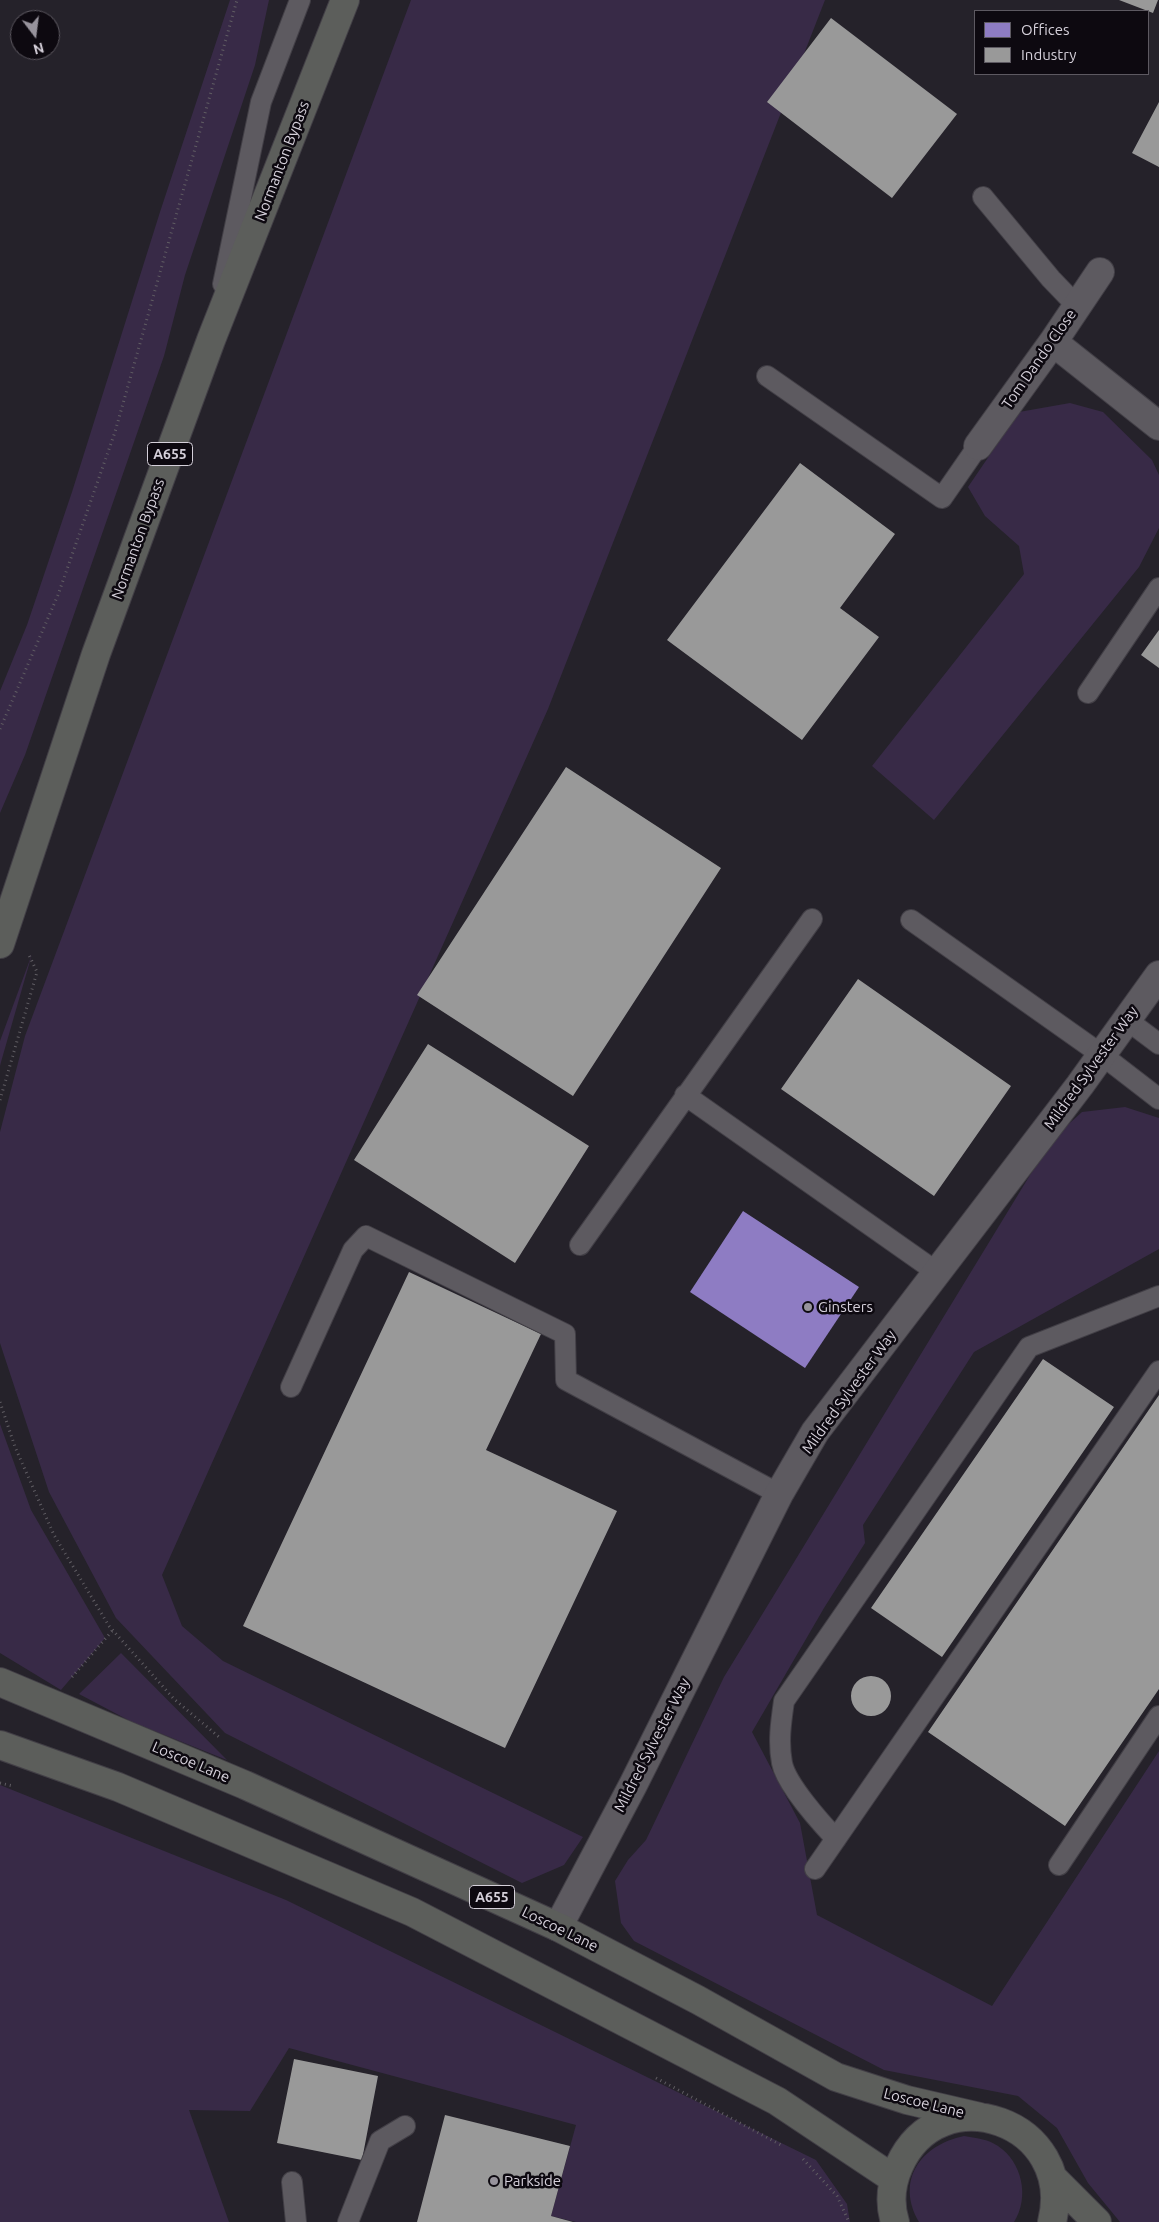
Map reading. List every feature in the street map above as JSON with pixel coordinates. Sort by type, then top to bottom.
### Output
[{"type":"main road","name":"Normanton Bypass","points":[[0,944],[96,654],[212,340],[344,0]]},
{"type":"main road","name":"Loscoe Lane","points":[[0,1682],[245,1785],[558,1926],[698,2000],[836,2077],[907,2100],[1004,2122],[1026,2135],[1043,2154],[1053,2178]]},
{"type":"main road","points":[[0,1745],[118,1787],[412,1912],[777,2101],[894,2179]]},
{"type":"main road","points":[[895,2222],[891,2199],[894,2179],[905,2153],[925,2132],[951,2119],[980,2117]]},
{"type":"main road","points":[[1052,2222],[1056,2205],[1053,2178]]},
{"type":"main road","points":[[1053,2178],[1097,2222]]},
{"type":"street","name":"Tom Dando Close","points":[[978,446],[1054,342],[1076,305],[1100,272]]},
{"type":"street","points":[[1054,342],[1159,426]]},
{"type":"street","name":"Mildred Sylvester Way","points":[[558,1926],[633,1785],[779,1494],[815,1432],[938,1274],[1102,1055],[1159,975]]},
{"type":"lane","points":[[212,340],[261,102],[300,0]]},
{"type":"lane","points":[[983,197],[1051,279],[1076,305]]},
{"type":"lane","points":[[767,376],[942,498],[978,446]]},
{"type":"lane","points":[[1088,693],[1159,588]]},
{"type":"lane","points":[[580,1245],[812,919]]},
{"type":"lane","points":[[911,920],[1102,1055],[1159,1099]]},
{"type":"lane","points":[[1127,1020],[1159,1044]]},
{"type":"lane","points":[[685,1096],[938,1274]]},
{"type":"lane","points":[[291,1387],[353,1250],[366,1236],[564,1334],[566,1380],[779,1494]]},
{"type":"lane","points":[[836,1839],[810,1811],[782,1765],[779,1732],[784,1701],[1029,1347],[1159,1296]]},
{"type":"lane","points":[[815,1869],[1159,1371]]},
{"type":"lane","points":[[1059,1865],[1159,1716]]},
{"type":"lane","points":[[348,2222],[380,2141],[405,2126]]},
{"type":"lane","points":[[292,2182],[296,2222]]},
{"type":"path","points":[[0,729],[58,595],[115,432],[237,0]]},
{"type":"path","points":[[0,1100],[37,972]]},
{"type":"path","points":[[0,1402],[14,1447],[50,1527],[109,1626],[174,1699],[225,1743]]},
{"type":"path","points":[[0,1784],[18,1787]]},
{"type":"path","points":[[650,2074],[790,2150]]},
{"type":"path","points":[[799,2155],[838,2196],[849,2222]]},
{"type":"shaded area","points":[[230,0],[269,0],[255,65],[185,275],[164,356],[25,755],[0,813],[0,691],[27,625],[72,492],[160,212]]},
{"type":"shaded area","points":[[411,0],[825,0],[548,709],[162,1575],[182,1626],[223,1661],[583,1837],[564,1865],[522,1883],[225,1733],[116,1618],[49,1492],[0,1343],[0,1132],[25,1036]]},
{"type":"shaded area","points":[[1070,403],[1103,412],[1152,460],[1159,475],[1159,528],[1139,567],[934,820],[872,766],[1024,574],[1019,546],[985,516],[968,487],[1019,412]]},
{"type":"shaded area","points":[[32,954],[1,1062],[0,1066],[0,1041]]},
{"type":"shaded area","points":[[1125,1107],[1159,1118],[1159,1249],[974,1352],[863,1525],[865,1543],[824,1608],[752,1732],[800,1823],[817,1915],[992,2006],[1159,1751],[1159,2222],[1120,2222],[1088,2183],[1057,2128],[1018,2096],[884,2070],[634,1941],[621,1923],[615,1881],[628,1860],[646,1840],[724,1677],[1052,1139],[1082,1112]]},
{"type":"shaded area","points":[[0,1424],[31,1510],[105,1638],[61,1690],[0,1653]]},
{"type":"shaded area","points":[[121,1653],[227,1760],[132,1722],[79,1694]]},
{"type":"shaded area","points":[[0,1785],[286,1900],[816,2160],[847,2204],[850,2222],[576,2222],[551,2216],[576,2125],[289,2048],[250,2111],[189,2110],[229,2222],[0,2222]]},
{"type":"shaded area","points":[[964,2136],[982,2139],[998,2146],[1013,2161],[1018,2170],[1022,2191],[1022,2202],[1014,2222],[919,2222],[912,2207],[910,2192],[911,2179],[916,2167],[935,2147]]},
{"type":"building: Offices","points":[[743,1211],[859,1287],[805,1368],[690,1292]]},
{"type":"building: Industry","points":[[1119,0],[1158,0],[1153,13]]},
{"type":"building: Industry","points":[[831,18],[957,114],[892,198],[767,102]]},
{"type":"building: Industry","points":[[1159,102],[1159,167],[1132,153]]},
{"type":"building: Industry","points":[[800,463],[895,534],[840,608],[879,637],[802,740],[667,640]]},
{"type":"building: Industry","points":[[1159,630],[1159,668],[1141,655]]},
{"type":"building: Industry","points":[[566,767],[721,868],[573,1096],[417,995]]},
{"type":"building: Industry","points":[[858,979],[1011,1086],[934,1196],[781,1089]]},
{"type":"building: Industry","points":[[428,1044],[589,1146],[515,1263],[354,1160]]},
{"type":"building: Industry","points":[[409,1272],[541,1334],[486,1450],[617,1511],[505,1748],[243,1626]]},
{"type":"building: Industry","points":[[1043,1359],[1114,1407],[942,1657],[871,1608]]},
{"type":"building: Industry","points":[[1159,1395],[1159,1689],[1065,1826],[928,1732]]},
{"type":"building: Industry","points":[[867,1676],[875,1676],[882,1679],[888,1685],[891,1696],[888,1707],[882,1713],[875,1716],[867,1716],[860,1713],[854,1707],[851,1700],[851,1692],[854,1685],[860,1679]]},
{"type":"building: Industry","points":[[294,2059],[378,2076],[362,2160],[277,2143]]},
{"type":"building: Industry","name":"Parkside","points":[[445,2115],[570,2146],[551,2216],[573,2222],[417,2222]]},
{"type":"place","name":"Ginsters","points":[[808,1307]]},
{"type":"place","name":"Parkside","points":[[494,2181]]}]
